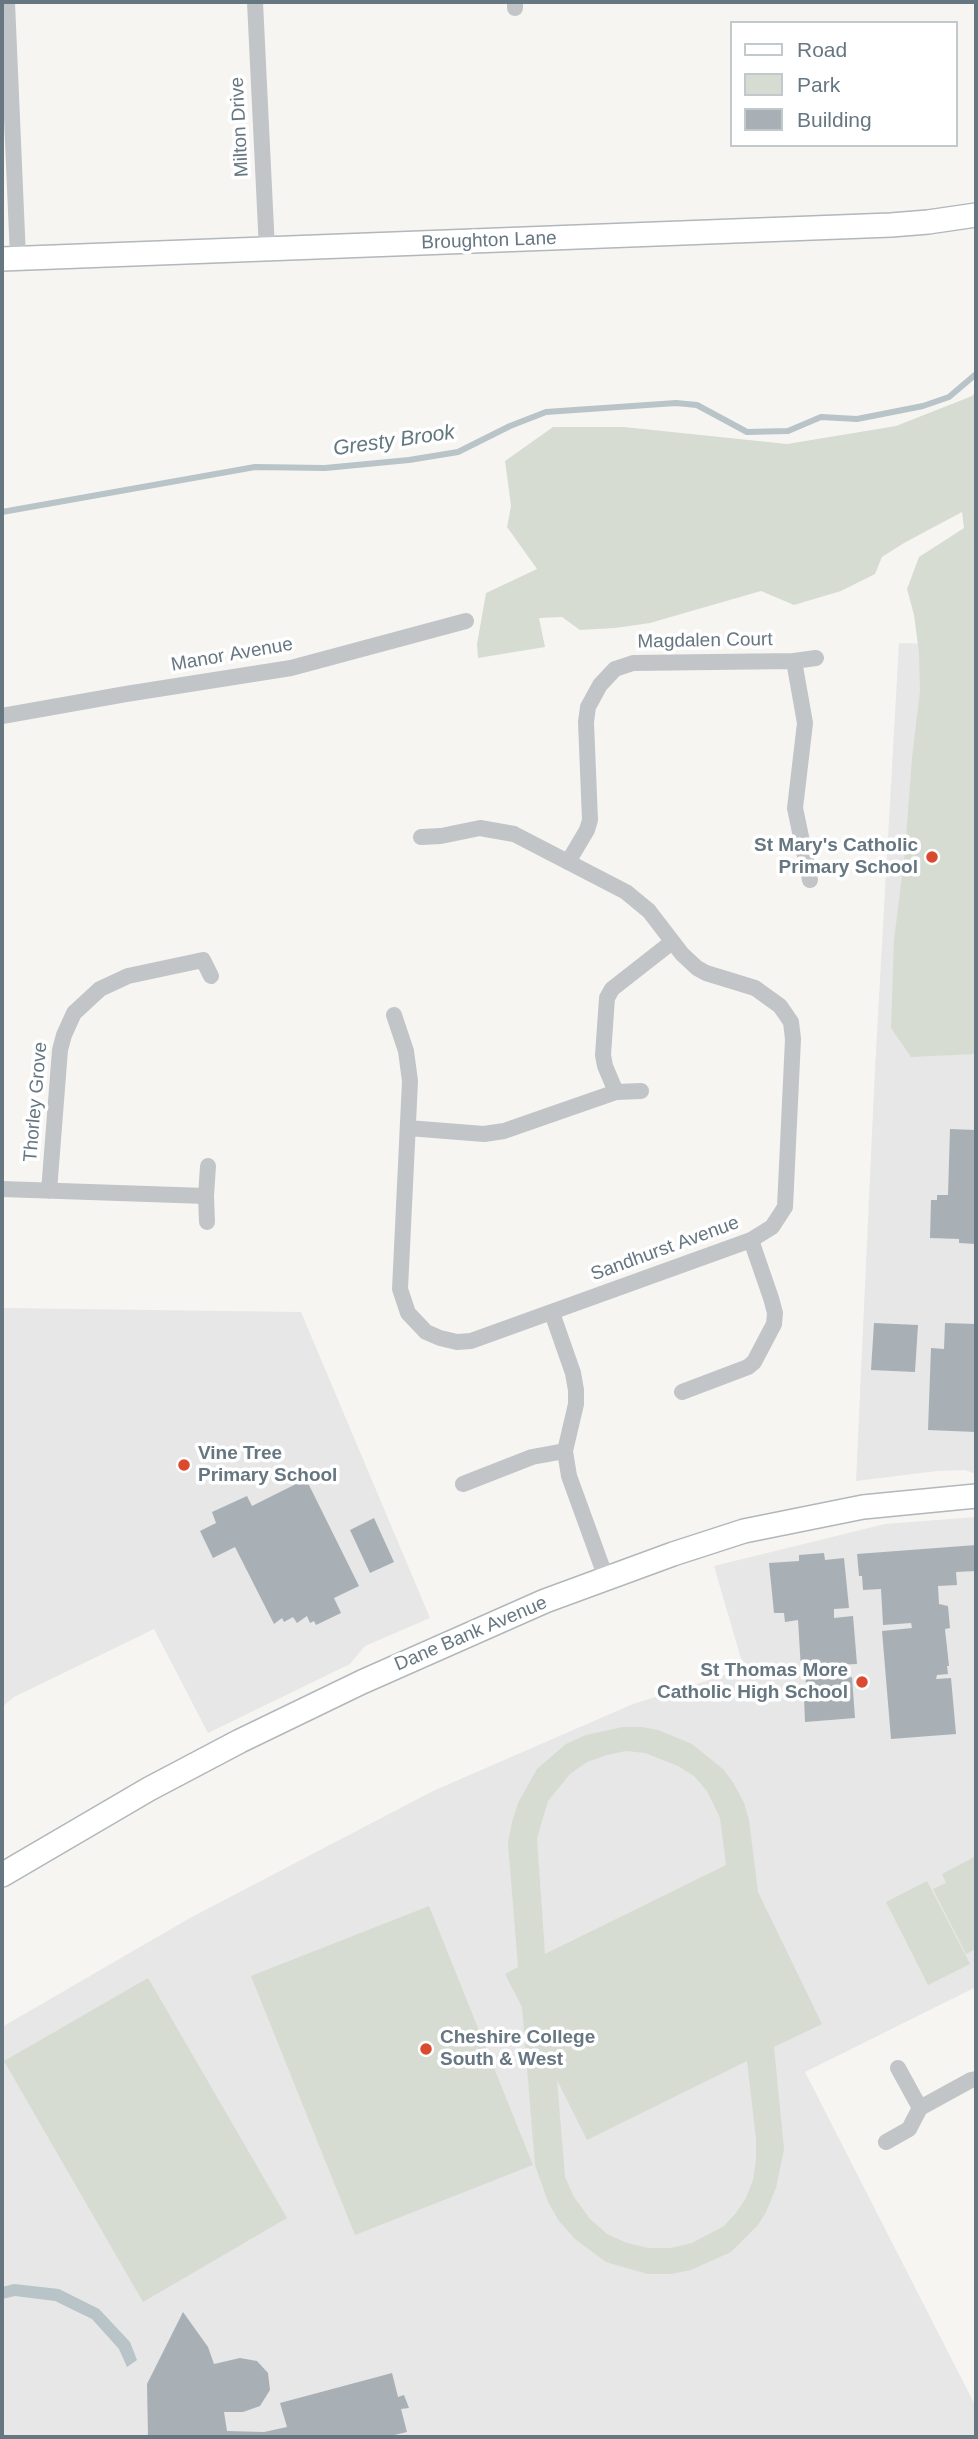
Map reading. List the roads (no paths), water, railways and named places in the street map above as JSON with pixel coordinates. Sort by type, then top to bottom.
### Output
[{"type":"street","points":[[7,2],[10,258]]},
{"type":"street","name":"Milton Drive","points":[[255,2],[267,250]]},
{"type":"street","name":"Broughton Lane","points":[[10,258],[891,225],[976,215]]},
{"type":"street","name":"Manor Avenue","points":[[2,716],[291,668],[466,621]]},
{"type":"street","name":"Magdalen Court","points":[[568,862],[590,820],[586,722],[588,707],[600,685],[615,669],[633,663],[816,658]]},
{"type":"street","name":"Magdalen Court","points":[[794,660],[804,723],[795,808],[810,880]]},
{"type":"street","name":"Sandhurst Avenue","points":[[394,1015],[410,1067],[400,1289],[408,1313],[426,1332],[457,1342],[471,1341],[751,1240],[772,1227],[785,1208],[793,1029],[786,1013],[774,999],[755,988],[706,973],[690,962],[639,901],[514,834],[480,828],[421,837]]},
{"type":"street","points":[[616,1092],[604,1066],[607,998],[612,989],[672,942]]},
{"type":"street","points":[[203,943],[203,960],[211,976]]},
{"type":"street","name":"Thorley Grove","points":[[49,1191],[60,1050],[74,1013],[84,1001],[112,981],[203,960]]},
{"type":"street","points":[[408,1128],[484,1134],[504,1131],[616,1092],[641,1091]]},
{"type":"street","points":[[207,1222],[208,1166]]},
{"type":"street","points":[[2,1189],[206,1196]]},
{"type":"street","points":[[682,1392],[748,1367],[754,1362],[774,1324],[775,1313],[771,1298],[751,1240]]},
{"type":"street","points":[[552,1313],[573,1373],[576,1390],[576,1404],[565,1451],[569,1476],[606,1578]]},
{"type":"street","points":[[463,1484],[539,1455],[565,1451]]},
{"type":"street","name":"Dane Bank Avenue","points":[[2,1875],[149,1789],[240,1741],[465,1635],[606,1578],[719,1539],[768,1526],[863,1507],[976,1496]]},
{"type":"street","points":[[898,2068],[920,2108]]},
{"type":"street","points":[[886,2142],[909,2129],[920,2108],[976,2079]]},
{"type":"waterway","name":"Gresty Brook","points":[[2,512],[255,467],[325,468],[458,452],[510,426],[546,412],[676,403],[697,405],[747,432],[788,431],[821,417],[857,419],[923,406],[949,397],[976,374]]},
{"type":"place","name":"St Mary's Catholic Primary School","points":[[932,857]]},
{"type":"place","name":"Vine Tree Primary School","points":[[184,1465]]},
{"type":"place","name":"St Thomas More Catholic High School","points":[[862,1682]]},
{"type":"place","name":"Cheshire College South & West","points":[[426,2049]]}]
